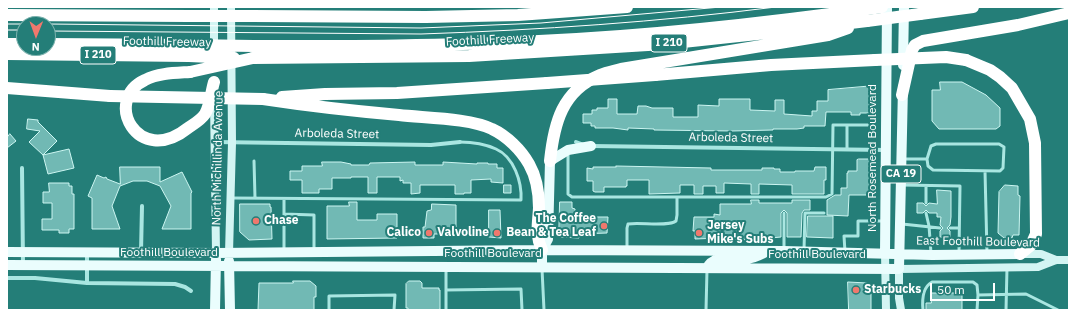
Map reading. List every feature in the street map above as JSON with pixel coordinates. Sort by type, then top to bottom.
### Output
[{"type":"highway","points":[[7,15],[426,18],[518,15],[628,7]]},
{"type":"highway","points":[[214,82],[204,116],[182,133],[172,138],[159,141],[149,140],[137,133],[130,124],[126,113],[126,106],[132,92],[143,81],[160,75],[190,72],[254,52],[539,41],[667,32],[809,17],[882,7]]},
{"type":"highway","name":"Foothill Freeway","points":[[7,54],[189,51],[469,56],[657,44],[776,32],[973,7]]},
{"type":"highway","points":[[902,95],[912,50],[915,45],[923,41],[1018,25],[1069,13]]},
{"type":"highway","points":[[550,161],[556,125],[566,102],[577,88],[602,74],[621,69],[828,35],[867,21]]},
{"type":"highway","points":[[56,44],[189,51]]},
{"type":"highway","points":[[7,88],[110,96],[263,99],[325,94],[404,92],[655,76],[771,65],[946,57],[966,60],[979,64],[990,70],[1012,88],[1030,119],[1035,143],[1036,234],[1031,245],[1020,254]]},
{"type":"highway","points":[[263,99],[351,111],[471,123],[492,128],[502,134],[521,153],[529,164],[536,178],[539,206],[537,240],[542,250]]},
{"type":"main road","name":"North Michillinda Avenue","points":[[214,7],[213,142],[216,310]]},
{"type":"main road","name":"North Michillinda Avenue","points":[[230,310],[229,253],[232,143],[231,7]]},
{"type":"main road","name":"North Rosemead Boulevard","points":[[882,7],[887,150],[885,252],[886,310]]},
{"type":"main road","name":"CA 19","points":[[899,268],[904,7]]},
{"type":"main road","points":[[542,267],[542,250],[548,239],[550,161],[568,150],[591,146]]},
{"type":"main road","name":"Foothill Boulevard","points":[[7,252],[229,253],[542,250],[899,253]]},
{"type":"main road","points":[[707,268],[713,260],[746,259],[770,251]]},
{"type":"main road","name":"East Foothill Boulevard","points":[[899,253],[1041,254],[1056,260]]},
{"type":"main road","name":"East Foothill Boulevard","points":[[899,268],[1038,267],[1056,260],[1069,260]]},
{"type":"main road","name":"Foothill Boulevard","points":[[7,265],[899,268]]},
{"type":"main road","points":[[899,268],[899,298],[901,310]]},
{"type":"street","name":"Arboleda Street","points":[[213,142],[431,145],[460,142]]},
{"type":"street","name":"Arboleda Street","points":[[576,142],[591,146],[887,150]]},
{"type":"street","points":[[22,168],[24,265]]},
{"type":"street","points":[[141,252],[142,206]]},
{"type":"street","points":[[87,252],[87,283]]},
{"type":"street","points":[[7,278],[34,278],[87,283],[175,284],[185,287],[191,291]]},
{"type":"lane","points":[[568,150],[568,194],[572,197],[826,197],[832,194],[833,125],[872,125]]},
{"type":"lane","points":[[847,125],[847,150]]},
{"type":"lane","points":[[231,198],[521,200],[519,180],[514,167],[507,157],[497,149],[470,142],[460,142]]},
{"type":"lane","points":[[936,144],[999,144],[1004,147],[1003,168],[1000,171],[933,170],[928,166],[926,159],[931,146],[936,144]]},
{"type":"lane","points":[[901,159],[926,159]]},
{"type":"lane","points":[[254,161],[255,198]]},
{"type":"lane","points":[[985,171],[987,254]]},
{"type":"lane","points":[[901,185],[960,186],[959,254]]},
{"type":"lane","points":[[926,186],[926,203]]},
{"type":"lane","points":[[626,251],[628,224],[673,223],[676,221],[677,215],[677,197]]},
{"type":"lane","points":[[284,199],[284,252]]},
{"type":"lane","points":[[784,213],[784,251]]},
{"type":"lane","points":[[804,252],[805,213],[824,213]]},
{"type":"lane","points":[[926,213],[932,254]]},
{"type":"lane","points":[[284,214],[314,214],[314,252]]},
{"type":"lane","points":[[844,252],[844,236],[858,236],[858,221],[886,221]]},
{"type":"lane","points":[[900,224],[940,228]]},
{"type":"lane","points":[[950,228],[959,228]]},
{"type":"lane","points":[[446,267],[446,310]]},
{"type":"lane","points":[[542,267],[544,310]]},
{"type":"lane","points":[[1006,310],[1007,267]]},
{"type":"lane","points":[[706,310],[707,268]]},
{"type":"lane","points":[[923,310],[924,293],[927,285],[932,282],[973,282],[977,285],[977,310]]},
{"type":"lane","points":[[446,290],[522,289],[522,310]]},
{"type":"lane","points":[[978,295],[1026,294],[1058,310]]},
{"type":"lane","points":[[329,310],[329,296],[395,295],[394,310]]},
{"type":"building","points":[[940,82],[962,82],[986,95],[1000,108],[1000,126],[996,129],[939,129],[932,121],[932,90],[940,90]]},
{"type":"building","points":[[874,86],[874,113],[860,113],[860,115],[851,115],[851,112],[826,112],[825,126],[804,126],[804,128],[797,129],[732,131],[654,130],[628,128],[628,130],[595,128],[595,126],[591,126],[591,123],[583,123],[583,114],[592,114],[592,110],[597,110],[597,108],[608,108],[608,99],[617,99],[617,114],[637,114],[638,106],[646,106],[652,108],[673,108],[673,117],[698,117],[698,105],[719,106],[719,99],[750,99],[750,110],[775,111],[775,100],[784,100],[784,114],[812,116],[812,111],[817,111],[817,101],[828,101],[828,90]]},
{"type":"building","points":[[28,119],[38,120],[38,122],[57,141],[43,155],[29,142],[40,131],[27,129]]},
{"type":"building","points":[[10,134],[16,141],[7,148],[7,138]]},
{"type":"building","points":[[69,149],[74,168],[48,174],[43,155]]},
{"type":"building","points":[[871,159],[875,163],[875,195],[849,195],[848,216],[827,215],[827,200],[835,195],[841,195],[841,188],[847,188],[847,173],[848,171],[857,171],[857,160]]},
{"type":"building","points":[[322,162],[341,162],[351,165],[415,162],[415,165],[443,165],[443,162],[497,164],[497,168],[503,168],[503,183],[491,182],[491,179],[471,180],[471,193],[464,194],[455,194],[455,185],[420,185],[420,193],[411,194],[411,183],[403,183],[403,180],[400,181],[400,177],[377,177],[377,193],[368,193],[368,177],[351,177],[332,178],[332,189],[319,189],[319,193],[302,193],[302,180],[290,180],[290,171],[302,171],[302,166],[322,166]]},
{"type":"building","points":[[120,167],[160,167],[160,182],[182,172],[192,192],[191,229],[162,229],[171,206],[160,186],[147,181],[133,181],[120,186],[112,206],[120,229],[92,229],[92,198],[88,196],[97,175],[104,178],[106,177],[107,179],[120,184]]},
{"type":"building","points":[[593,167],[711,168],[711,170],[762,170],[762,168],[774,168],[780,169],[780,172],[814,171],[815,167],[826,167],[826,180],[824,180],[824,194],[792,194],[792,185],[759,184],[759,194],[751,194],[751,184],[724,183],[724,193],[716,193],[716,186],[703,186],[703,194],[694,194],[694,185],[680,185],[680,193],[649,194],[649,180],[627,180],[626,187],[604,187],[604,192],[593,191],[593,181],[587,181],[587,168],[593,169]]},
{"type":"building","points":[[49,183],[69,183],[69,186],[72,186],[72,194],[74,194],[74,229],[69,229],[69,233],[59,233],[59,230],[42,230],[42,219],[52,219],[52,203],[43,203],[43,192],[49,192]]},
{"type":"building","points":[[504,185],[511,185],[511,193],[504,193]]},
{"type":"building","points":[[1005,185],[1018,186],[1018,195],[1020,196],[1019,235],[1013,235],[1012,238],[1004,238],[998,233],[999,192]]},
{"type":"building","points":[[937,190],[951,191],[951,217],[950,225],[947,228],[950,231],[950,238],[940,237],[940,231],[943,228],[940,225],[941,217],[937,217],[937,213],[929,213],[926,210],[923,213],[917,213],[917,203],[923,203],[926,206],[929,203],[937,204]]},
{"type":"building","points":[[751,200],[759,200],[759,203],[792,203],[792,200],[810,200],[810,210],[804,210],[802,213],[801,237],[787,237],[787,213],[784,210],[781,213],[781,237],[750,240],[720,238],[695,239],[695,231],[693,231],[694,217],[714,217],[714,214],[720,215],[720,204],[751,204]]},
{"type":"building","points":[[349,202],[357,202],[357,220],[377,220],[377,214],[397,214],[397,238],[327,239],[327,206],[349,206]]},
{"type":"building","points":[[560,202],[572,202],[572,208],[575,209],[575,215],[579,217],[608,217],[607,233],[579,234],[579,238],[561,237],[559,234]]},
{"type":"building","points":[[240,204],[270,204],[272,239],[249,240],[240,232]]},
{"type":"building","points":[[432,204],[456,205],[456,234],[434,234],[434,238],[423,238],[423,227],[425,227],[427,211],[431,210]]},
{"type":"building","points":[[489,210],[500,210],[501,238],[489,237]]},
{"type":"building","points":[[808,216],[833,216],[833,238],[807,237]]},
{"type":"building","points":[[293,281],[310,281],[316,286],[314,310],[258,310],[259,283],[293,283]]},
{"type":"building","points":[[409,281],[420,281],[422,283],[422,288],[439,288],[440,309],[408,310],[408,308],[406,308],[406,284]]},
{"type":"building","points":[[848,282],[867,283],[867,287],[871,287],[871,310],[849,310]]},
{"type":"building","points":[[931,293],[962,293],[962,310],[926,310],[926,303],[931,303]]},
{"type":"tram line","points":[[56,24],[421,28],[541,23],[721,7]]},
{"type":"tram line","points":[[56,31],[421,34],[599,25],[776,7]]},
{"type":"tram line","points":[[7,24],[16,24]]},
{"type":"tram line","points":[[7,30],[16,30]]},
{"type":"place","name":"Chase","points":[[256,221]]},
{"type":"place","name":"The Coffee Bean & Tea Leaf","points":[[604,226]]},
{"type":"place","name":"Calico","points":[[429,233]]},
{"type":"place","name":"Valvoline","points":[[497,233]]},
{"type":"place","name":"Jersey Mike's Subs","points":[[699,233]]},
{"type":"place","name":"Starbucks","points":[[856,290]]}]
